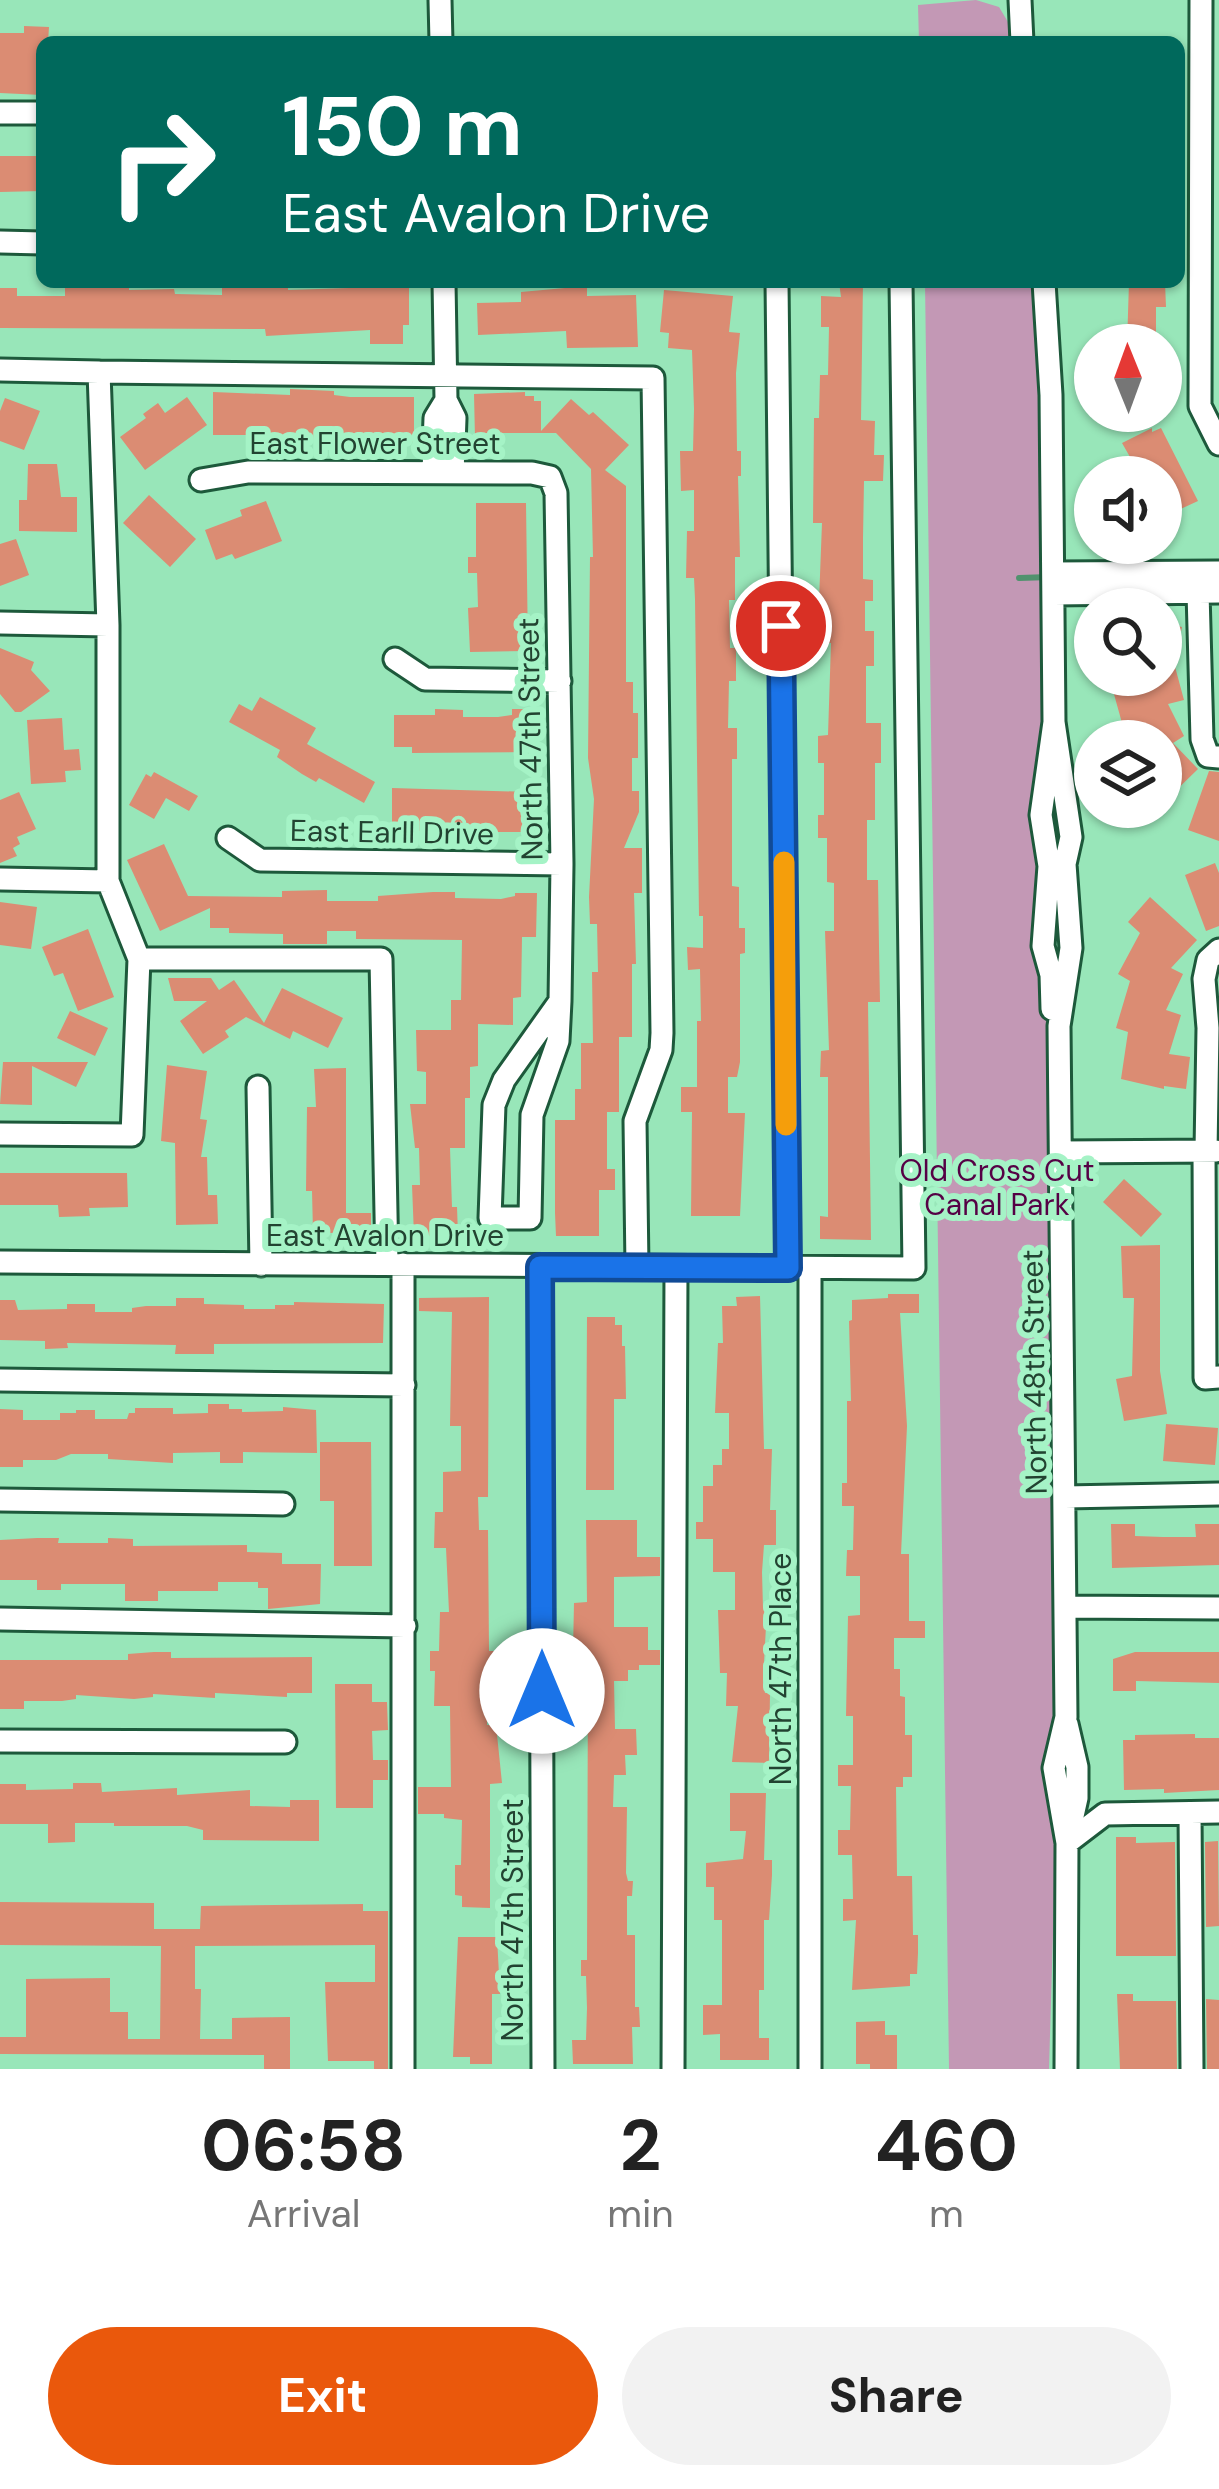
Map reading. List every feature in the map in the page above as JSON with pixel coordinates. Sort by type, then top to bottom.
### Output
[{"type":"street","points":[[440,0],[441,36]]},
{"type":"street","points":[[1020,0],[1022,36]]},
{"type":"street","points":[[1201,0],[1210,102],[1211,338],[1200,406],[1219,444]]},
{"type":"street","points":[[0,113],[36,113]]},
{"type":"street","points":[[0,242],[36,243]]},
{"type":"street","points":[[443,473],[435,418],[446,400],[444,288]]},
{"type":"street","name":"North 47th Place","points":[[777,288],[799,1268],[810,2069]]},
{"type":"street","name":"East Avalon Drive","points":[[0,1262],[914,1268],[901,288]]},
{"type":"street","name":"North 48th Street","points":[[1044,288],[1052,395],[1054,722],[1041,815],[1049,866],[1049,902],[1042,923],[1052,1011],[1059,1026],[1067,1607],[1066,1718],[1054,1768],[1067,1843]]},
{"type":"street","points":[[0,370],[652,378],[662,1033],[661,1050],[635,1121],[638,1267]]},
{"type":"street","points":[[0,1134],[132,1136],[139,959],[108,881],[108,625],[99,372]]},
{"type":"street","name":"East Flower Street","points":[[201,480],[248,472],[550,476]]},
{"type":"street","name":"North 47th Street","points":[[550,476],[556,493],[560,681],[562,864],[560,1001],[558,1041],[532,1115],[530,1218],[490,1218],[494,1105],[504,1080],[560,1001]]},
{"type":"street","points":[[1054,584],[1219,572]]},
{"type":"street","points":[[1054,584],[1208,592],[1210,695],[1202,739],[1208,756],[1219,757]]},
{"type":"street","points":[[0,623],[108,625]]},
{"type":"street","points":[[395,659],[424,679],[560,681]]},
{"type":"street","name":"East Earll Drive","points":[[229,838],[260,860],[562,864]]},
{"type":"street","points":[[0,879],[108,881]]},
{"type":"street","points":[[1212,1378],[1214,1025],[1204,979],[1208,960],[1219,950]]},
{"type":"street","points":[[139,959],[381,959],[404,1385],[403,2069]]},
{"type":"street","points":[[258,1087],[261,1265]]},
{"type":"street","points":[[1060,1152],[1210,1151]]},
{"type":"street","name":"North 47th Street","points":[[540,1267],[543,2069]]},
{"type":"street","points":[[673,2069],[676,1268]]},
{"type":"street","points":[[0,1380],[404,1385]]},
{"type":"street","points":[[1065,1497],[1219,1494]]},
{"type":"street","points":[[0,1500],[283,1504]]},
{"type":"street","points":[[1067,1607],[1219,1608]]},
{"type":"street","points":[[0,1619],[405,1626]]},
{"type":"street","name":"North 48th Street","points":[[1066,1718],[1077,1767],[1067,1843],[1066,2069]]},
{"type":"street","points":[[0,1741],[285,1742]]},
{"type":"street","points":[[1077,1787],[1105,1814]]},
{"type":"street","points":[[1067,1843],[1105,1814],[1219,1812]]},
{"type":"street","points":[[1190,1813],[1192,2069]]},
{"type":"green space","points":[[976,0],[999,7],[1009,36],[919,36],[918,5]]},
{"type":"green space","name":"Old Cross Cut Canal Park","points":[[925,288],[1034,288],[1055,1606],[1056,1833],[1049,2069],[949,2069]]},
{"type":"building","points":[[24,26],[49,27],[48,36],[36,36],[36,95],[0,93],[0,33],[24,33]]},
{"type":"building","points":[[0,156],[36,156],[36,191],[0,192]]},
{"type":"building","points":[[0,288],[17,288],[17,296],[65,296],[65,288],[174,289],[175,294],[222,295],[222,288],[409,288],[409,325],[403,325],[403,344],[370,344],[370,330],[266,336],[265,329],[0,328]]},
{"type":"building","points":[[587,288],[587,296],[636,295],[638,347],[567,348],[566,331],[478,335],[477,303],[521,302],[521,292]]},
{"type":"building","points":[[840,288],[863,288],[861,420],[875,421],[874,455],[884,455],[883,481],[864,481],[863,538],[863,579],[873,580],[873,601],[865,601],[865,631],[874,631],[874,666],[866,666],[866,723],[881,723],[875,820],[867,820],[867,880],[878,880],[880,1002],[868,1002],[871,1240],[820,1239],[820,1216],[828,1217],[828,1077],[820,1077],[821,1051],[829,1050],[825,931],[834,931],[834,883],[827,882],[827,838],[818,838],[818,815],[824,815],[824,763],[818,763],[818,736],[828,735],[831,643],[824,643],[824,601],[819,601],[822,523],[813,523],[814,418],[819,418],[820,375],[828,375],[829,327],[821,327],[821,296],[841,297]]},
{"type":"building","points":[[1129,288],[1165,288],[1166,307],[1156,307],[1156,324],[1128,324]]},
{"type":"building","points":[[664,290],[733,296],[729,332],[740,333],[736,373],[740,557],[735,557],[735,600],[729,600],[736,681],[729,681],[728,728],[737,728],[737,759],[732,759],[732,886],[739,887],[739,928],[745,928],[745,953],[740,954],[740,1062],[737,1077],[728,1077],[728,1113],[745,1113],[740,1216],[691,1216],[692,1112],[681,1112],[681,1087],[697,1087],[697,1021],[701,1021],[700,969],[688,970],[687,947],[703,948],[695,599],[694,578],[686,578],[687,531],[694,531],[694,490],[681,491],[680,451],[693,451],[694,409],[692,350],[668,348],[669,333],[660,332]]},
{"type":"building","points":[[290,389],[334,391],[334,395],[350,397],[414,397],[414,442],[213,435],[213,392],[290,395]]},
{"type":"building","points":[[525,392],[541,401],[541,431],[571,399],[629,445],[605,470],[626,486],[626,682],[633,682],[633,713],[638,713],[632,791],[639,791],[639,812],[624,848],[642,848],[642,893],[634,893],[632,1037],[619,1037],[619,1112],[607,1112],[607,1169],[615,1169],[615,1190],[599,1190],[599,1236],[556,1236],[555,1213],[555,1120],[575,1120],[581,1043],[593,1043],[592,972],[598,972],[597,924],[590,924],[589,897],[594,799],[588,758],[591,469],[556,433],[475,438],[474,394]]},
{"type":"building","points":[[187,397],[207,425],[145,470],[120,437],[158,403],[165,413]]},
{"type":"building","points":[[5,398],[40,411],[24,450],[0,441]]},
{"type":"building","points":[[1144,432],[1163,432],[1175,456],[1129,456],[1122,443]]},
{"type":"building","points":[[28,464],[57,464],[61,497],[77,497],[77,532],[19,531],[19,500],[27,500]]},
{"type":"building","points":[[1182,469],[1198,501],[1182,508]]},
{"type":"building","points":[[149,495],[196,539],[170,567],[123,523]]},
{"type":"building","points":[[266,501],[282,541],[235,559],[232,554],[216,560],[205,530]]},
{"type":"building","points":[[476,503],[526,503],[528,651],[470,652],[468,608],[478,607],[477,573],[468,573],[468,557],[476,557]]},
{"type":"building","points":[[16,539],[29,575],[0,586],[0,544]]},
{"type":"building","points":[[0,648],[34,662],[31,670],[50,691],[21,712],[15,712],[0,694]]},
{"type":"building","points":[[1182,693],[1184,700],[1168,704],[1176,720],[1121,720],[1114,696]]},
{"type":"building","points":[[260,697],[316,728],[307,744],[375,782],[364,803],[302,774],[277,757],[280,750],[229,722],[239,704],[252,711]]},
{"type":"building","points":[[435,709],[463,710],[463,717],[498,717],[512,715],[512,709],[535,709],[535,752],[412,753],[412,747],[394,747],[394,715],[435,715]]},
{"type":"building","points":[[62,718],[64,750],[79,749],[81,770],[65,771],[66,782],[31,784],[27,720]]},
{"type":"building","points":[[1182,752],[1198,769],[1182,785]]},
{"type":"building","points":[[1209,771],[1219,772],[1219,841],[1188,830]]},
{"type":"building","points":[[154,772],[198,796],[189,811],[166,798],[154,819],[129,805],[146,774],[151,777]]},
{"type":"building","points":[[392,788],[531,792],[531,832],[466,832],[466,826],[392,831]]},
{"type":"building","points":[[19,792],[36,829],[17,837],[20,844],[13,848],[17,856],[0,863],[0,800]]},
{"type":"building","points":[[164,844],[188,896],[282,897],[282,891],[327,890],[327,901],[378,901],[378,896],[433,892],[455,892],[455,898],[501,899],[515,893],[537,893],[536,937],[522,937],[521,997],[513,998],[513,1025],[478,1024],[478,1066],[470,1067],[470,1098],[465,1098],[465,1148],[450,1148],[458,1235],[414,1236],[412,1185],[420,1185],[419,1148],[415,1148],[410,1104],[426,1104],[426,1072],[417,1071],[416,1030],[451,1030],[451,1000],[461,1000],[462,940],[356,939],[356,931],[327,931],[327,944],[283,944],[283,934],[210,928],[210,908],[160,931],[127,860]]},
{"type":"building","points":[[1215,863],[1219,926],[1206,931],[1185,875]]},
{"type":"building","points":[[1150,897],[1197,940],[1171,968],[1183,974],[1166,1010],[1181,1015],[1169,1054],[1190,1057],[1186,1089],[1121,1079],[1128,1032],[1116,1028],[1130,981],[1118,974],[1140,933],[1128,922]]},
{"type":"building","points":[[0,902],[37,907],[31,949],[0,945]]},
{"type":"building","points":[[88,929],[114,997],[78,1011],[63,973],[54,976],[42,947]]},
{"type":"building","points":[[168,978],[211,978],[219,990],[234,980],[264,1023],[282,988],[343,1018],[328,1048],[293,1031],[290,1039],[246,1017],[225,1031],[229,1037],[203,1054],[180,1021],[207,1001],[174,1001]]},
{"type":"building","points":[[70,1011],[108,1028],[95,1056],[57,1038]]},
{"type":"building","points":[[3,1062],[88,1062],[76,1087],[32,1066],[32,1105],[0,1104]]},
{"type":"building","points":[[167,1065],[207,1071],[200,1119],[207,1120],[201,1157],[207,1157],[208,1195],[217,1195],[218,1224],[176,1225],[175,1143],[161,1141]]},
{"type":"building","points":[[346,1068],[346,1213],[371,1213],[371,1235],[313,1232],[312,1191],[306,1191],[307,1107],[316,1107],[314,1069]]},
{"type":"building","points":[[0,1173],[127,1173],[128,1207],[89,1208],[90,1216],[59,1217],[58,1205],[0,1205]]},
{"type":"building","points":[[1124,1179],[1162,1214],[1141,1237],[1103,1202]]},
{"type":"building","points":[[1160,1245],[1160,1371],[1167,1414],[1124,1421],[1116,1379],[1132,1376],[1134,1298],[1123,1298],[1121,1246]]},
{"type":"building","points":[[888,1294],[919,1294],[919,1313],[900,1313],[907,1426],[901,1554],[909,1554],[909,1621],[925,1621],[925,1638],[894,1638],[894,1669],[900,1669],[900,1696],[905,1697],[905,1735],[912,1735],[912,1777],[903,1777],[903,1787],[896,1787],[897,1876],[912,1876],[917,1974],[910,1974],[910,1986],[852,1990],[856,1920],[843,1921],[843,1899],[853,1899],[852,1855],[838,1855],[838,1830],[850,1830],[851,1786],[838,1786],[838,1765],[853,1765],[853,1716],[846,1716],[848,1616],[860,1615],[860,1576],[846,1576],[847,1550],[853,1550],[854,1506],[842,1506],[842,1483],[847,1483],[847,1401],[851,1401],[849,1321],[852,1300],[888,1298]]},
{"type":"building","points":[[760,1296],[764,1449],[772,1449],[770,1510],[776,1510],[776,1545],[764,1545],[762,1572],[763,1608],[767,1608],[763,1681],[765,1693],[770,1693],[769,1763],[732,1762],[738,1706],[726,1706],[727,1673],[720,1673],[718,1610],[735,1610],[735,1572],[713,1572],[713,1539],[696,1539],[696,1522],[703,1522],[703,1486],[713,1486],[713,1465],[722,1465],[722,1449],[729,1449],[729,1413],[715,1413],[722,1306],[737,1306],[736,1297]]},
{"type":"building","points":[[489,1297],[488,1497],[478,1497],[479,1530],[488,1530],[489,1651],[499,1651],[499,1678],[487,1678],[487,1725],[496,1725],[502,1783],[490,1784],[490,1908],[462,1907],[462,1896],[455,1895],[462,1820],[418,1814],[418,1787],[451,1787],[450,1706],[434,1706],[430,1651],[439,1651],[440,1612],[449,1612],[446,1548],[434,1548],[435,1512],[443,1512],[443,1472],[461,1471],[461,1426],[450,1426],[452,1312],[419,1311],[419,1298]]},
{"type":"building","points":[[176,1298],[204,1298],[204,1304],[244,1305],[244,1309],[275,1309],[275,1305],[294,1302],[384,1304],[383,1343],[214,1344],[214,1354],[175,1354],[176,1345],[67,1343],[68,1348],[45,1349],[45,1341],[0,1340],[0,1300],[15,1300],[18,1310],[95,1304],[95,1312],[132,1312],[132,1308],[146,1306],[176,1306]]},
{"type":"building","points":[[587,1317],[615,1317],[615,1325],[622,1325],[626,1399],[614,1399],[614,1490],[586,1490]]},
{"type":"building","points":[[208,1404],[229,1404],[229,1409],[242,1412],[283,1411],[283,1407],[316,1410],[317,1453],[243,1452],[243,1463],[220,1463],[220,1452],[173,1453],[173,1463],[71,1454],[56,1460],[23,1460],[23,1467],[0,1467],[0,1409],[23,1410],[23,1420],[60,1420],[60,1413],[76,1410],[95,1410],[95,1419],[127,1419],[135,1408],[208,1413]]},
{"type":"building","points":[[1166,1424],[1218,1428],[1215,1465],[1163,1461]]},
{"type":"building","points":[[320,1442],[371,1442],[372,1566],[334,1566],[334,1501],[320,1501]]},
{"type":"building","points":[[586,1520],[637,1520],[637,1557],[660,1557],[660,1576],[614,1577],[614,1627],[648,1627],[648,1650],[660,1650],[660,1665],[639,1665],[639,1670],[628,1670],[628,1681],[614,1681],[615,1729],[636,1729],[637,1755],[625,1755],[626,1775],[614,1775],[613,1807],[627,1807],[626,1873],[628,1881],[633,1881],[632,1896],[627,1896],[627,1935],[635,1935],[635,2007],[639,2007],[640,2027],[632,2027],[633,2064],[573,2064],[572,2040],[586,2040],[587,2008],[581,1960],[587,1960],[588,1671],[573,1671],[574,1603],[587,1602]]},
{"type":"building","points":[[1111,1524],[1135,1524],[1135,1536],[1196,1537],[1195,1524],[1219,1524],[1219,1565],[1112,1568]]},
{"type":"building","points":[[59,1538],[58,1543],[133,1539],[133,1546],[247,1545],[247,1552],[282,1553],[282,1564],[321,1564],[320,1604],[268,1609],[268,1588],[258,1588],[258,1582],[218,1582],[218,1591],[158,1591],[158,1601],[125,1601],[125,1584],[61,1584],[61,1590],[37,1590],[37,1580],[0,1580],[0,1540]]},
{"type":"building","points":[[171,1652],[171,1658],[312,1657],[312,1693],[287,1693],[287,1697],[215,1693],[215,1698],[153,1694],[134,1699],[76,1695],[76,1699],[62,1701],[24,1701],[24,1709],[0,1709],[0,1660],[128,1660],[128,1654]]},
{"type":"building","points":[[1135,1652],[1219,1652],[1219,1683],[1136,1681],[1136,1691],[1113,1691],[1113,1659]]},
{"type":"building","points":[[335,1684],[372,1684],[372,1702],[387,1702],[388,1730],[372,1731],[373,1760],[388,1760],[388,1780],[373,1780],[373,1808],[336,1808]]},
{"type":"building","points":[[1195,1734],[1195,1738],[1219,1738],[1219,1790],[1124,1790],[1123,1740],[1135,1740],[1135,1735]]},
{"type":"building","points":[[73,1783],[101,1783],[102,1792],[177,1788],[177,1795],[250,1790],[250,1806],[290,1807],[290,1800],[319,1800],[319,1841],[203,1840],[203,1830],[187,1826],[75,1823],[75,1842],[48,1843],[48,1824],[0,1824],[0,1784],[26,1784],[26,1790],[73,1789]]},
{"type":"building","points":[[730,1793],[766,1793],[764,1860],[772,1860],[772,1875],[769,1920],[764,1920],[759,2038],[769,2038],[769,2060],[720,2060],[720,2034],[703,2035],[703,2005],[722,2005],[722,1920],[714,1920],[714,1887],[706,1887],[706,1863],[743,1859],[746,1831],[730,1831]]},
{"type":"building","points":[[1116,1837],[1136,1837],[1136,1843],[1175,1842],[1176,1956],[1116,1956]]},
{"type":"building","points":[[1218,1841],[1219,1926],[1206,1927],[1205,1842]]},
{"type":"building","points":[[0,1902],[154,1903],[154,1929],[200,1929],[201,1906],[363,1904],[363,1911],[388,1911],[388,2069],[374,2069],[374,2061],[328,2061],[325,1982],[375,1982],[375,1945],[195,1946],[195,1989],[201,1989],[200,2039],[232,2039],[232,2018],[290,2017],[290,2069],[264,2069],[264,2055],[0,2054],[0,2037],[26,2037],[26,1979],[110,1978],[110,2012],[128,2012],[128,2039],[160,2039],[161,1946],[0,1945]]},
{"type":"building","points":[[458,1937],[497,1937],[500,1994],[492,1994],[492,2064],[470,2064],[470,2057],[453,2057]]},
{"type":"building","points":[[1117,1994],[1133,1994],[1133,2001],[1176,2001],[1177,2069],[1120,2069]]},
{"type":"building","points":[[1206,1999],[1219,2000],[1219,2069],[1207,2069]]},
{"type":"building","points":[[885,2021],[885,2035],[897,2035],[897,2069],[856,2064],[856,2022]]},
{"type":"waterway","points":[[1019,578],[1050,577]]},
{"type":"slow traffic","points":[[784,862],[786,1125]]},
{"type":"route","points":[[542,1691],[540,1267],[788,1268],[781,626]]}]
